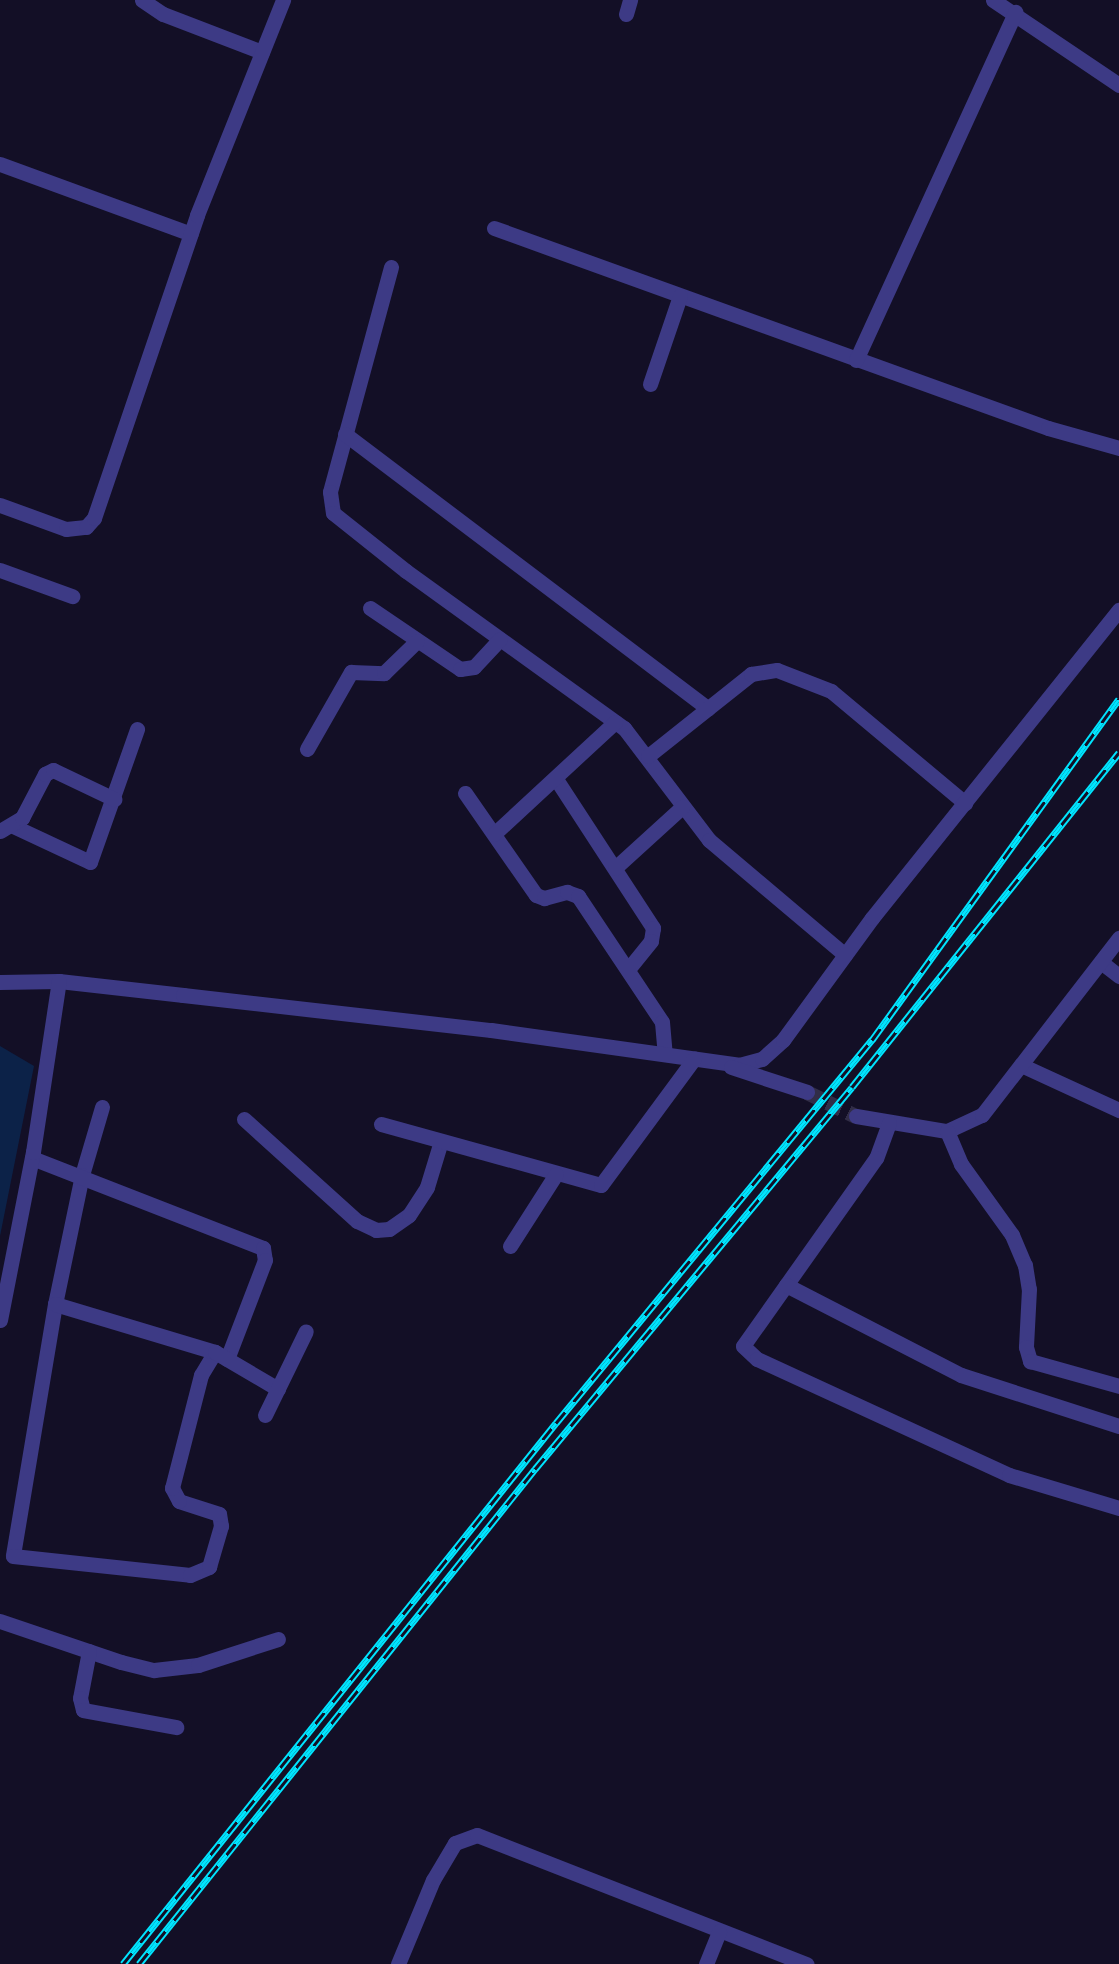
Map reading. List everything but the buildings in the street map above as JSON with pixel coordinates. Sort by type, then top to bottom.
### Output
[{"type":"street","points":[[142,0],[163,14],[262,52]]},
{"type":"street","points":[[0,505],[66,529],[86,527],[94,518],[191,234],[283,0]]},
{"type":"street","points":[[993,0],[1015,12],[1119,85]]},
{"type":"street","points":[[856,360],[1015,12]]},
{"type":"street","points":[[0,164],[191,234]]},
{"type":"street","points":[[494,228],[1048,428],[1119,448]]},
{"type":"street","points":[[391,267],[330,492],[333,513],[615,722],[648,756],[682,807],[735,865],[845,955]]},
{"type":"street","points":[[650,384],[680,296]]},
{"type":"street","points":[[345,434],[708,709]]},
{"type":"street","points":[[0,570],[72,596]]},
{"type":"street","points":[[370,608],[452,666],[467,670],[500,639]]},
{"type":"street","points":[[0,982],[59,981],[183,994],[739,1065],[762,1059],[783,1040],[845,955],[1119,610]]},
{"type":"street","points":[[307,749],[351,672],[384,673],[417,641]]},
{"type":"street","points":[[648,756],[751,674],[762,670],[777,670],[818,684],[831,691],[964,803]]},
{"type":"street","points":[[494,834],[615,722]]},
{"type":"street","points":[[7,828],[90,861],[114,799],[137,729]]},
{"type":"street","points":[[7,828],[22,818],[45,774],[53,770],[114,799]]},
{"type":"street","points":[[556,779],[653,928],[651,941],[628,969]]},
{"type":"street","points":[[465,793],[536,895],[544,898],[567,892],[578,896],[662,1022],[665,1054]]},
{"type":"street","points":[[615,868],[682,807]]},
{"type":"street","points":[[855,1116],[947,1131],[982,1115],[1119,938]]},
{"type":"street","points":[[1101,962],[1119,976]]},
{"type":"street","points":[[0,1320],[32,1158],[59,981]]},
{"type":"street","points":[[381,1124],[595,1186],[606,1183],[694,1059]]},
{"type":"street","points":[[717,1062],[807,1092]]},
{"type":"street","points":[[1021,1065],[1119,1110]]},
{"type":"street","points":[[32,1158],[82,1175],[263,1248],[265,1260],[221,1355],[201,1375],[172,1488],[179,1501],[219,1514],[221,1526],[209,1567],[190,1575],[19,1559],[13,1556],[12,1549],[55,1304],[82,1175],[102,1107]]},
{"type":"street","points":[[244,1119],[357,1221],[376,1230],[389,1229],[409,1215],[427,1187],[441,1141]]},
{"type":"street","points":[[889,1123],[876,1158],[743,1346],[757,1359],[1009,1475],[1119,1508]]},
{"type":"street","points":[[947,1131],[961,1164],[1012,1235],[1024,1265],[1029,1289],[1026,1347],[1030,1361],[1119,1386]]},
{"type":"street","points":[[510,1246],[556,1174]]},
{"type":"street","points":[[786,1286],[961,1375],[1119,1426]]},
{"type":"street","points":[[55,1304],[221,1355],[278,1389]]},
{"type":"street","points":[[265,1415],[306,1331]]},
{"type":"street","points":[[0,1621],[121,1662],[171,1669],[198,1665],[278,1639]]},
{"type":"street","points":[[89,1651],[80,1698],[83,1710],[176,1727]]},
{"type":"street","points":[[398,1964],[433,1880],[455,1843],[477,1835],[719,1932],[807,1964]]},
{"type":"street","points":[[706,1964],[719,1932]]},
{"type":"water","points":[[0,1046],[34,1066],[0,1236]]},
{"type":"tunnel","points":[[807,1092],[856,1116]]},
{"type":"railway","points":[[123,1964],[556,1423],[872,1040],[1119,699]]},
{"type":"railway","points":[[139,1964],[535,1469],[852,1087],[1119,752]]}]
